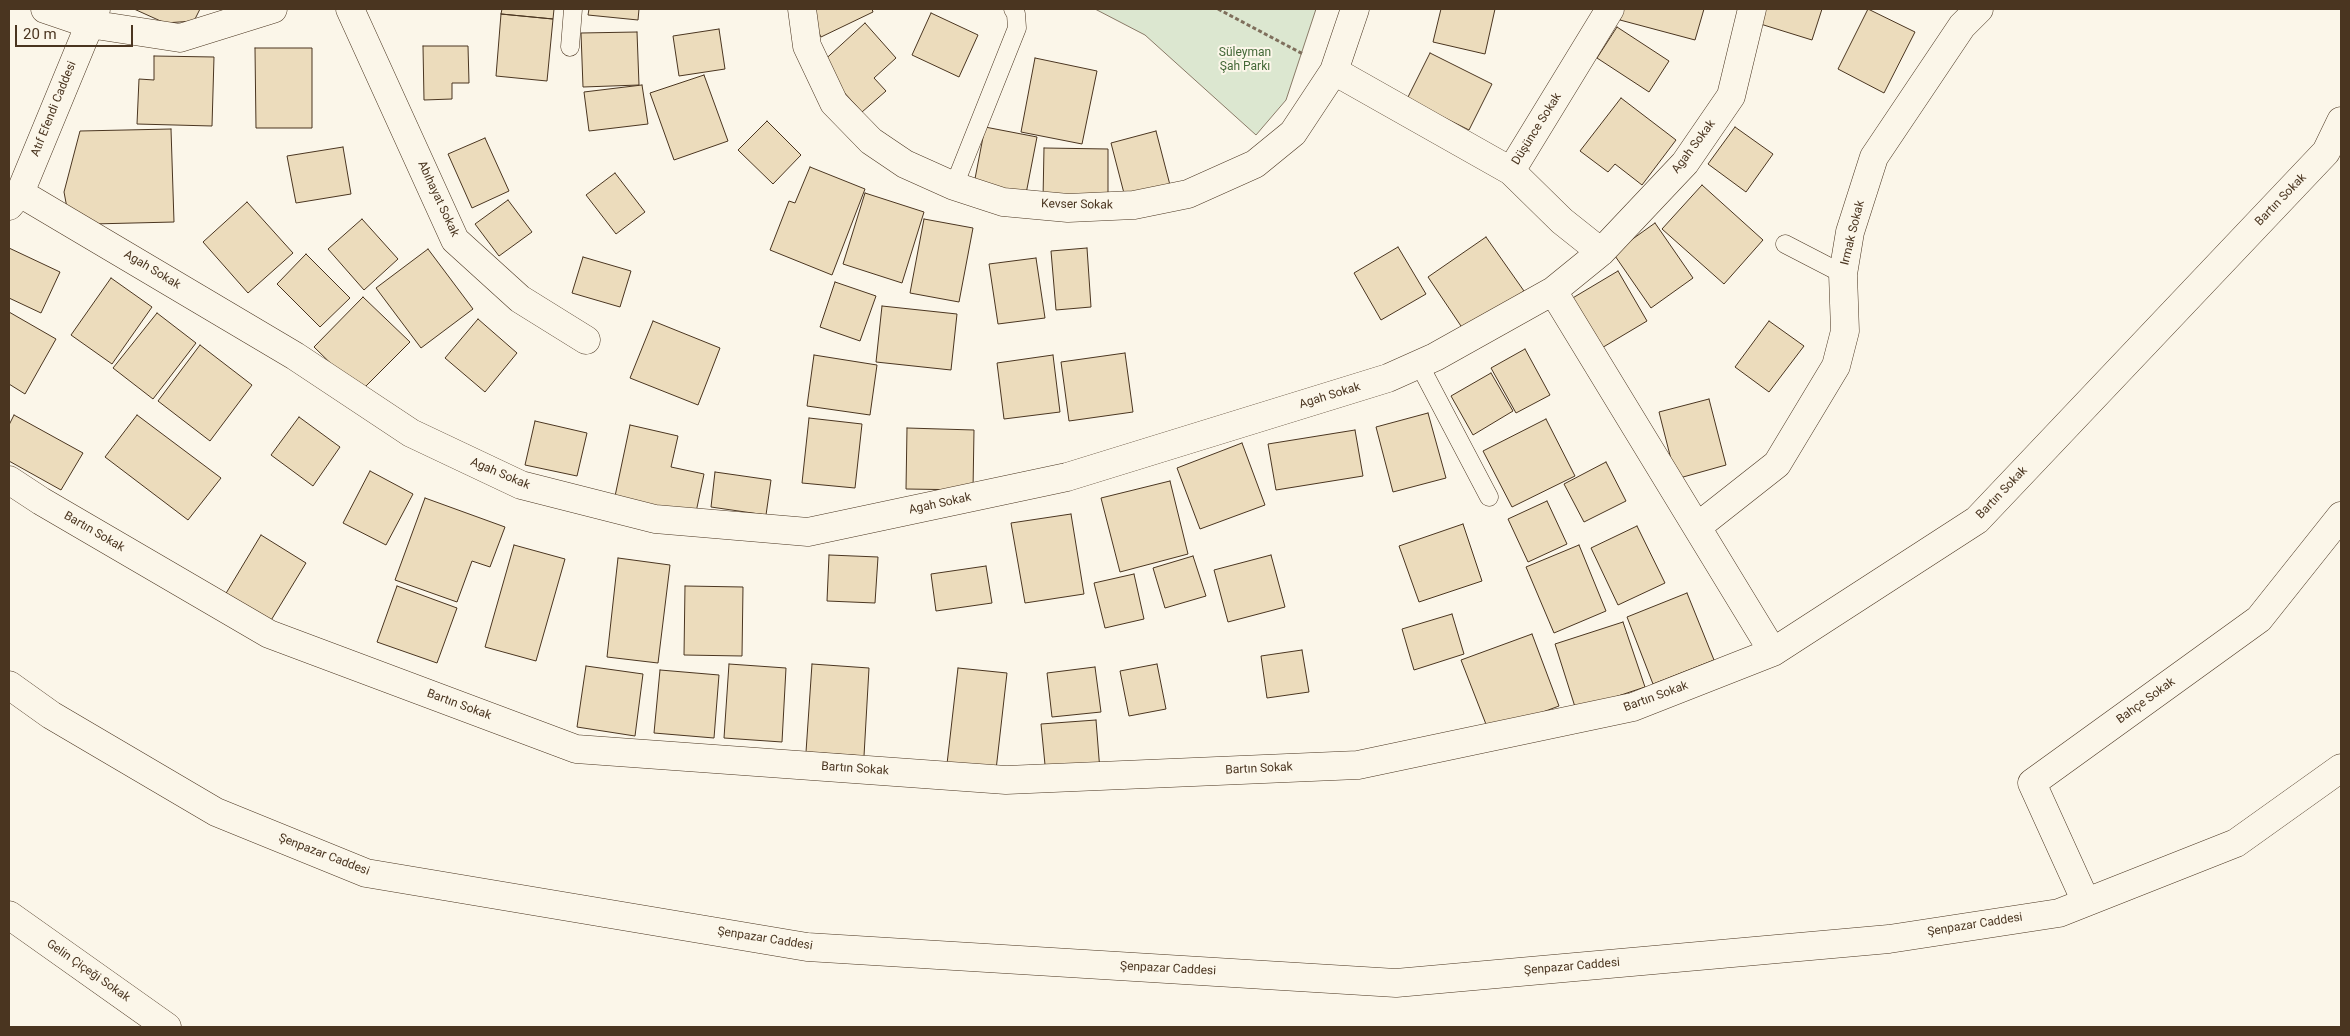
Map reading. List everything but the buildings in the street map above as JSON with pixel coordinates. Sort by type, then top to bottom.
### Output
[{"type":"street","points":[[44,9],[92,16],[180,38],[273,9]]},
{"type":"street","name":"Abıhayat Sokak","points":[[350,9],[456,240],[520,299],[586,340]]},
{"type":"street","name":"Kevser Sokak","points":[[802,9],[806,46],[834,103],[871,141],[905,164],[954,186],[1003,202],[1068,208],[1134,205],[1188,194],[1255,164],[1293,133],[1334,71],[1355,9]]},
{"type":"street","name":"Düşünce Sokak","points":[[1601,252],[1562,221],[1511,171],[1610,9]]},
{"type":"street","name":"Agah Sokak","points":[[14,199],[295,356],[411,433],[521,486],[655,519],[808,532],[1067,476],[1388,378],[1419,364],[1553,292],[1601,252],[1685,163],[1731,96],[1752,9]]},
{"type":"street","name":"Irmak Sokak","points":[[1697,526],[1777,464],[1836,366],[1845,331],[1843,274],[1850,232],[1874,157],[1962,26],[1979,9]]},
{"type":"street","name":"Atıf Efendi Caddesi","points":[[14,199],[92,16]]},
{"type":"street","points":[[1334,71],[1511,171]]},
{"type":"street","name":"Bartın Sokak","points":[[9,480],[41,501],[269,634],[576,749],[1006,780],[1358,765],[1633,707],[1773,652],[1978,520],[2326,152],[2341,121]]},
{"type":"street","points":[[1553,292],[1773,652]]},
{"type":"street","name":"Bahçe Sokak","points":[[2086,902],[2032,783],[2259,619],[2341,516]]},
{"type":"street","name":"Şenpazar Caddesi","points":[[9,685],[51,715],[216,812],[366,873],[807,947],[1396,983],[1889,939],[2059,913],[2236,843],[2341,768]]},
{"type":"street","name":"Gelin Çiçeği Sokak","points":[[9,915],[167,1027]]},
{"type":"lane","points":[[570,47],[573,9]]},
{"type":"lane","points":[[954,186],[1017,28],[1016,14],[1013,9]]},
{"type":"lane","points":[[1785,244],[1843,274]]},
{"type":"lane","points":[[1419,364],[1489,497]]},
{"type":"path","points":[[1218,9],[1334,71]]},
{"type":"green space","name":"Süleyman Şah Parkı","points":[[1095,9],[1316,9],[1286,100],[1256,135],[1145,35]]}]
